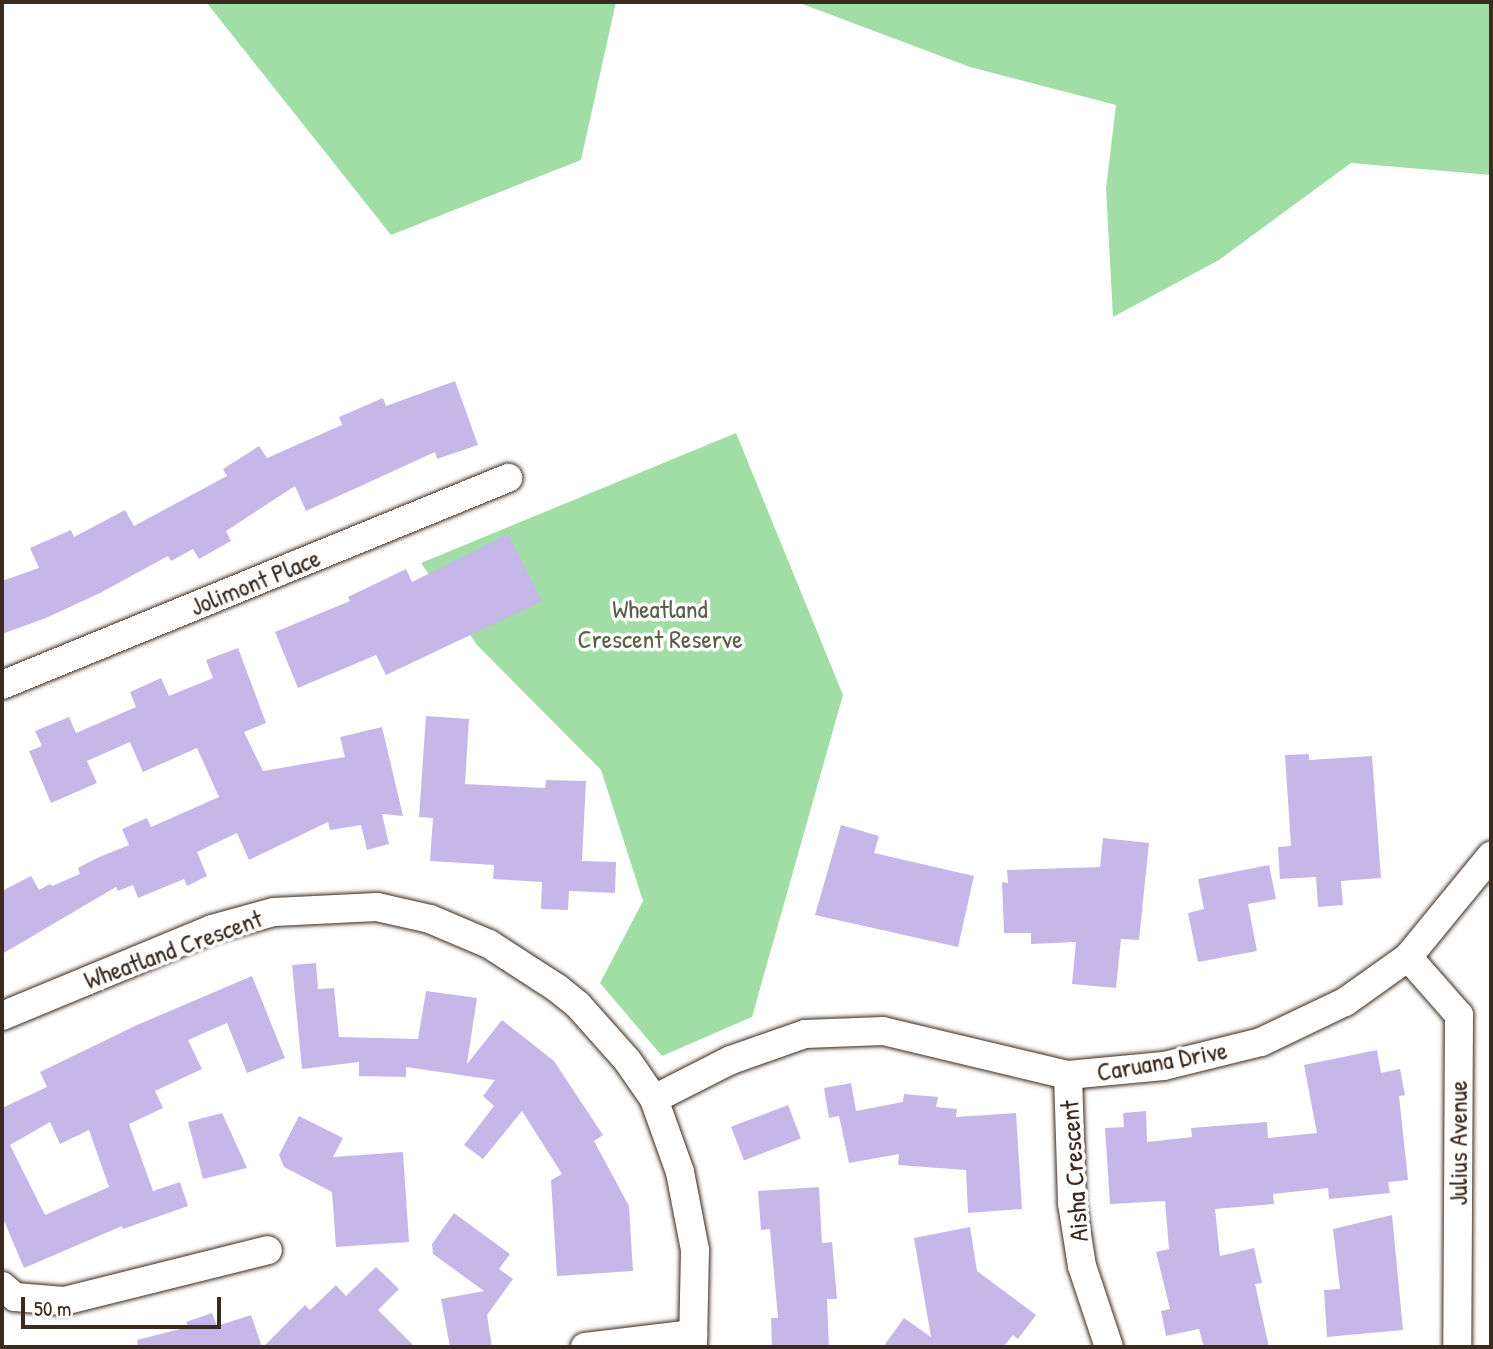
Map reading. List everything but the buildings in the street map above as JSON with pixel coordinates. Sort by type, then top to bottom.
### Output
[{"type":"street","name":"Jolimont Place","points":[[2,685],[508,478]]},
{"type":"street","name":"Caruana Drive","points":[[654,1099],[731,1060],[805,1034],[883,1031],[1068,1075],[1164,1066],[1261,1042],[1345,1002],[1408,957],[1491,856]]},
{"type":"street","name":"Wheatland Crescent","points":[[2,1016],[247,917],[308,908],[377,907],[405,912],[460,930],[512,957],[557,988],[600,1027],[654,1099],[680,1172],[695,1250],[693,1340]]},
{"type":"street","name":"Julius Avenue","points":[[1408,957],[1459,1015],[1457,1347]]},
{"type":"street","name":"Aisha Crescent","points":[[1068,1075],[1072,1203],[1082,1266],[1109,1347]]},
{"type":"street","points":[[2,1286],[15,1297],[64,1301],[268,1250]]},
{"type":"street","points":[[585,1347],[693,1340]]},
{"type":"green space","points":[[206,2],[616,2],[581,160],[391,235]]},
{"type":"green space","points":[[797,2],[1491,2],[1491,175],[1351,163],[1219,260],[1113,317],[1106,188],[1116,105],[970,67]]},
{"type":"green space","name":"Wheatland Crescent Reserve","points":[[736,433],[843,695],[752,1017],[662,1056],[600,983],[643,901],[601,770],[477,645],[421,563]]}]
